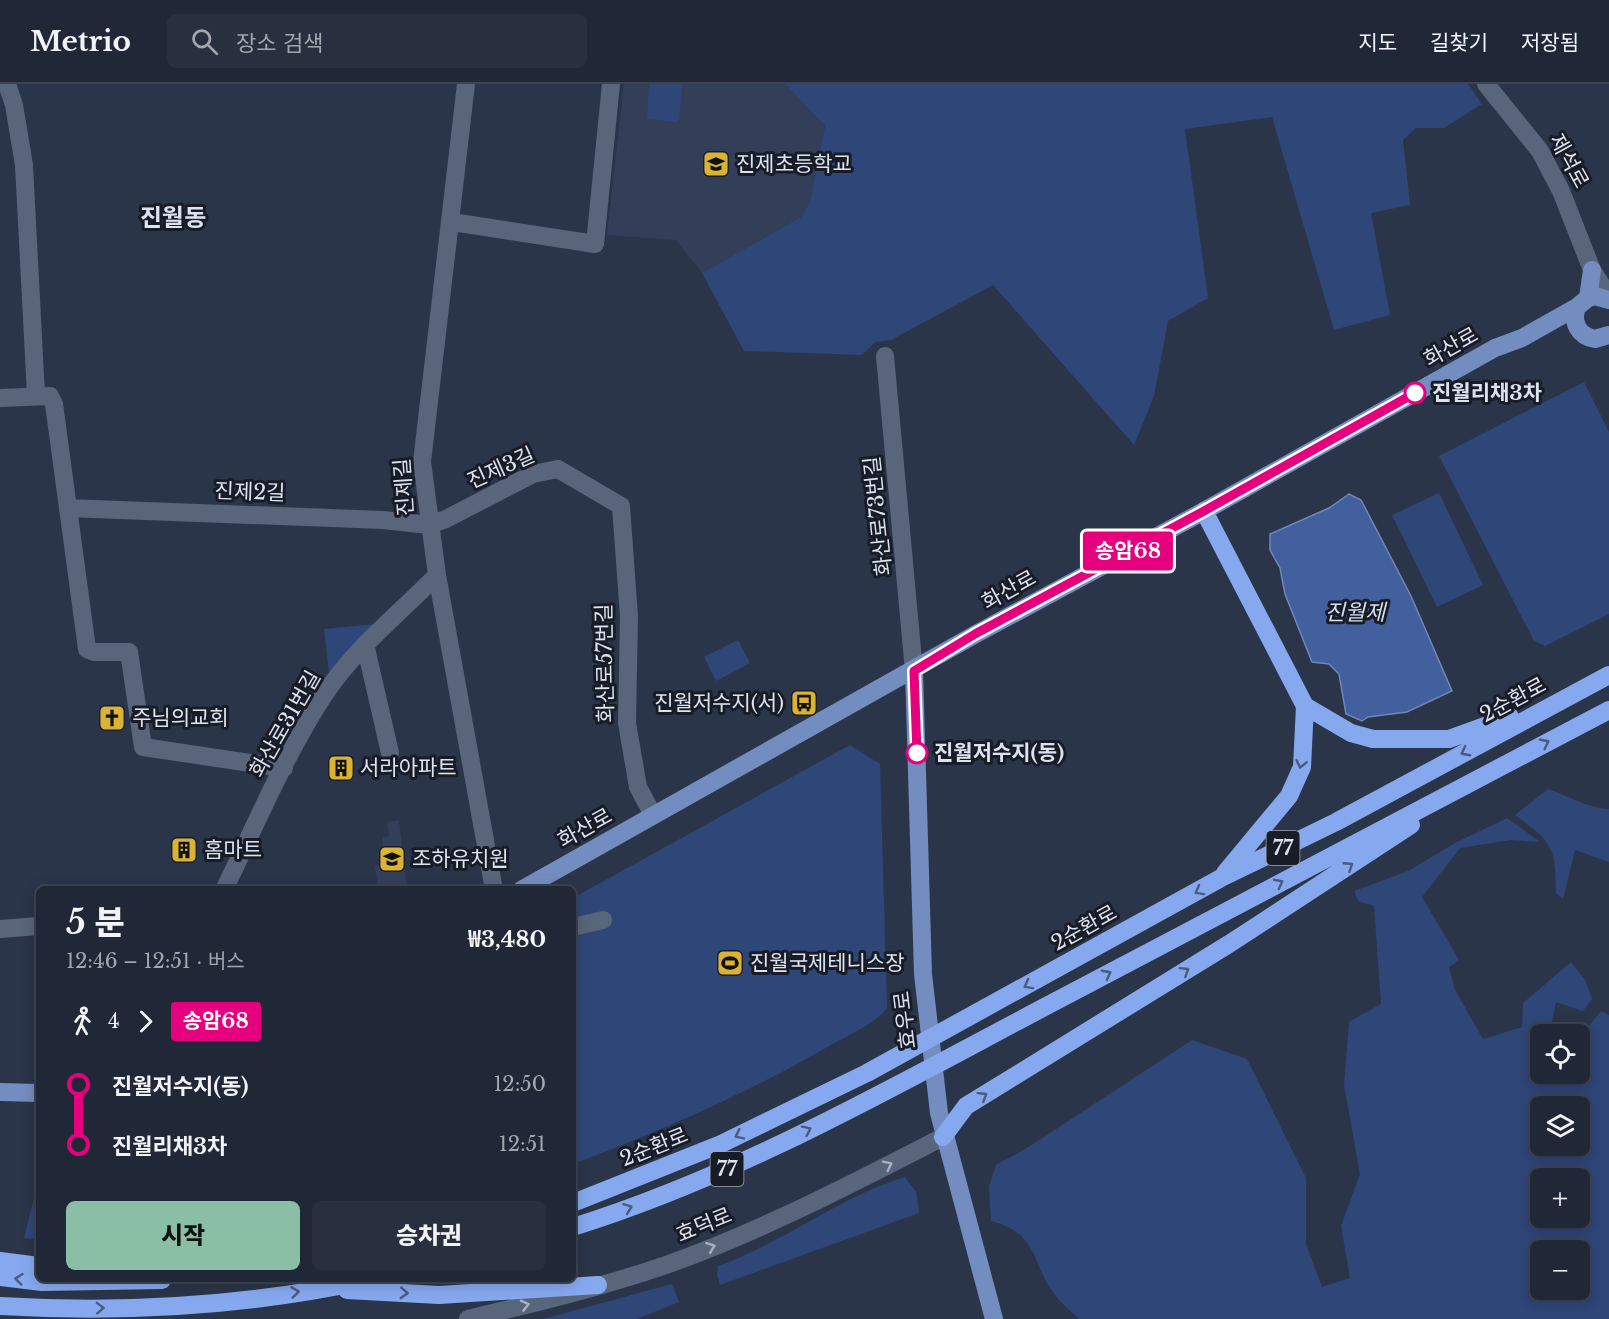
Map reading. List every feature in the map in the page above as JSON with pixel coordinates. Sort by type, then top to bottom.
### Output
[{"type":"highway","points":[[1204,511],[1309,709],[1351,733],[1373,739],[1449,739],[1570,694]]},
{"type":"highway","name":"2순환로","points":[[576,1202],[721,1144],[867,1074],[1221,878],[1336,822],[1609,675]]},
{"type":"highway","points":[[1221,878],[1289,796],[1302,767],[1309,709]]},
{"type":"highway","name":"77","points":[[576,1226],[615,1214],[720,1172],[875,1097],[1609,710]]},
{"type":"highway","points":[[943,1137],[966,1106],[1229,944],[1494,770]]},
{"type":"highway","points":[[0,1261],[36,1266]]},
{"type":"highway","points":[[0,1277],[36,1281]]},
{"type":"highway","points":[[0,1306],[57,1309],[156,1306],[324,1289],[358,1282]]},
{"type":"highway","points":[[324,1289],[439,1295],[598,1285]]},
{"type":"main road","points":[[1592,270],[1583,303],[1575,318],[1578,328],[1584,335],[1595,339],[1609,335]]},
{"type":"main road","points":[[1522,338],[1595,296],[1609,299]]},
{"type":"main road","points":[[1522,338],[1578,328]]},
{"type":"main road","name":"화산로","points":[[528,886],[1031,604],[1204,511],[1495,348],[1522,338]]},
{"type":"main road","name":"효우로","points":[[914,671],[923,974],[943,1137],[994,1319]]},
{"type":"main road","points":[[0,1092],[36,1093]]},
{"type":"street","points":[[7,84],[24,165],[36,394]]},
{"type":"street","name":"진제길","points":[[466,84],[452,222],[422,449],[429,525],[437,575],[493,886]]},
{"type":"street","points":[[452,222],[595,244],[611,84]]},
{"type":"street","name":"제석로","points":[[1486,84],[1540,151],[1561,191],[1592,270],[1609,299]]},
{"type":"street","name":"화산로73번길","points":[[885,356],[914,671]]},
{"type":"street","points":[[0,398],[36,394],[50,396],[54,404],[87,649],[94,652],[129,652],[143,747],[284,768]]},
{"type":"street","name":"진제3길","points":[[429,525],[456,514],[501,488],[545,470],[558,469],[621,507]]},
{"type":"street","name":"화산로57번길","points":[[621,507],[629,616],[627,723],[638,787],[653,815]]},
{"type":"street","name":"진제2길","points":[[68,508],[383,520],[429,525]]},
{"type":"street","name":"화산로31번길","points":[[226,886],[284,768],[325,694],[365,644],[437,575]]},
{"type":"street","points":[[365,644],[390,753]]},
{"type":"street","points":[[576,926],[603,920]]},
{"type":"street","points":[[0,929],[36,926]]},
{"type":"street","name":"효덕로","points":[[468,1319],[665,1265],[743,1235],[943,1137]]},
{"type":"shaded area","name":"진제초등학교","points":[[624,84],[785,84],[825,126],[810,202],[801,217],[702,273],[676,240],[607,235]]},
{"type":"shaded area","points":[[649,84],[682,84],[677,122],[647,119]]},
{"type":"shaded area","points":[[785,84],[1468,84],[1482,104],[1444,128],[1416,128],[1403,140],[1410,205],[1371,213],[1390,315],[1334,330],[1272,117],[1185,129],[1208,298],[1168,321],[1154,396],[1134,445],[993,285],[891,340],[875,342],[862,355],[744,351],[702,273],[801,217],[810,202],[825,126]]},
{"type":"shaded area","points":[[1584,382],[1609,432],[1609,614],[1545,646],[1534,641],[1439,456]]},
{"type":"shaded area","points":[[1439,493],[1483,585],[1437,607],[1392,515]]},
{"type":"shaded area","points":[[375,624],[330,681],[324,629]]},
{"type":"shaded area","points":[[738,640],[750,663],[716,681],[704,657]]},
{"type":"shaded area","name":"진월국제테니스장","points":[[850,745],[880,764],[887,1008],[861,1029],[736,1095],[672,1125],[576,1163],[576,896]]},
{"type":"shaded area","points":[[1548,789],[1586,804],[1609,809],[1609,862],[1575,850],[1563,899],[1556,893],[1555,864],[1549,846],[1537,832],[1515,815]]},
{"type":"shaded area","points":[[1507,818],[1540,842],[1511,840],[1460,848],[1422,897],[1459,960],[1449,967],[1455,990],[1483,1039],[1522,1027],[1523,1003],[1571,962],[1585,980],[1592,999],[1583,1011],[1556,1002],[1551,1024],[1530,1024],[1530,1084],[1590,1084],[1590,1025],[1601,1011],[1609,1015],[1609,1319],[1079,1319],[1058,1299],[1048,1285],[1027,1242],[1007,1226],[991,1221],[989,1186],[996,1165],[1027,1148],[1192,1040],[1247,1059],[1306,1178],[1306,1244],[1322,1287],[1350,1278],[1341,1226],[1360,1174],[1344,1085],[1349,1022],[1381,1004],[1374,906],[1358,901],[1354,891],[1408,871],[1455,843]]},
{"type":"shaded area","name":"조하유치원","points":[[399,820],[407,886],[378,886],[375,866],[381,865],[380,852],[384,851],[382,837],[389,836],[387,822]]},
{"type":"shaded area","points":[[905,1177],[916,1192],[919,1213],[720,1285],[717,1275],[718,1266],[765,1245],[857,1196]]},
{"type":"shaded area","points":[[36,1189],[36,1239],[24,1238]]},
{"type":"shaded area","points":[[672,1284],[679,1302],[637,1319],[543,1319]]},
{"type":"water","name":"진월제","points":[[1349,494],[1361,500],[1411,596],[1452,691],[1407,712],[1368,717],[1362,721],[1346,714],[1339,674],[1329,664],[1312,662],[1285,594],[1280,568],[1270,550],[1270,534],[1329,508]]},
{"type":"bus line","name":"송암68","points":[[917,753],[914,671],[975,634],[1204,511],[1415,393]]},
{"type":"place","name":"진제초등학교","points":[[716,164]]},
{"type":"place","name":"진월리채3차","points":[[1415,393]]},
{"type":"place","name":"진월저수지(서)","points":[[804,703]]},
{"type":"place","name":"주님의교회","points":[[112,718]]},
{"type":"place","name":"진월저수지(동)","points":[[917,753]]},
{"type":"place","name":"서라아파트","points":[[341,768]]},
{"type":"place","name":"홈마트","points":[[184,850]]},
{"type":"place","name":"조하유치원","points":[[392,859]]},
{"type":"place","name":"진월국제테니스장","points":[[730,963]]},
{"type":"district","name":"진월동","points":[[173,217]]}]
